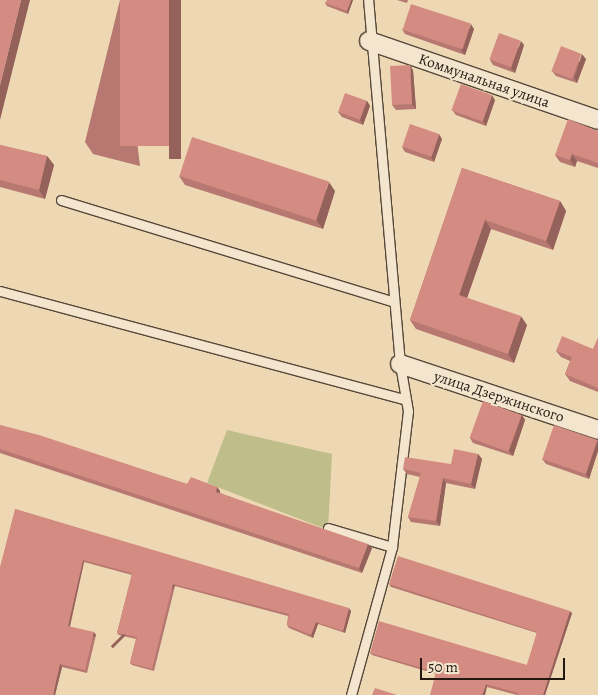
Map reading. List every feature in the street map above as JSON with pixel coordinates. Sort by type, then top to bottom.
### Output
[{"type":"street","name":"Коммунальная улица","points":[[369,41],[598,120]]},
{"type":"street","name":"улица Дзержинского","points":[[400,364],[598,430]]},
{"type":"lane","points":[[351,695],[392,547],[408,411],[400,364],[369,41],[368,0]]},
{"type":"lane","points":[[61,200],[394,302]]},
{"type":"lane","points":[[0,291],[406,400]]},
{"type":"lane","points":[[328,528],[392,547]]},
{"type":"shaded area","points":[[227,430],[332,454],[328,530],[207,483]]},
{"type":"building","points":[[0,0],[21,0],[0,85]]},
{"type":"building","points":[[120,0],[169,0],[169,146],[120,146]]},
{"type":"building","points":[[327,0],[351,0],[347,11],[325,3]]},
{"type":"building","points":[[411,4],[471,23],[463,49],[403,30]]},
{"type":"building","points":[[499,33],[521,41],[511,67],[489,59]]},
{"type":"building","points":[[561,46],[582,54],[572,79],[551,71]]},
{"type":"building","points":[[410,65],[412,104],[392,105],[390,66]]},
{"type":"building","points":[[461,84],[492,95],[482,122],[451,110]]},
{"type":"building","points":[[345,93],[367,101],[360,120],[338,112]]},
{"type":"building","points":[[568,119],[598,131],[598,163],[572,154],[570,160],[555,155]]},
{"type":"building","points":[[410,124],[439,134],[431,157],[402,147]]},
{"type":"building","points":[[192,137],[329,181],[316,220],[179,176]]},
{"type":"building","points":[[0,145],[47,156],[39,190],[0,180]]},
{"type":"building","points":[[462,168],[560,201],[546,241],[485,220],[459,295],[521,316],[508,354],[410,320]]},
{"type":"building","points":[[562,336],[593,349],[598,338],[598,388],[565,374],[572,357],[556,351]]},
{"type":"building","points":[[483,401],[522,415],[508,452],[470,438]]},
{"type":"building","points":[[0,425],[39,435],[187,484],[191,477],[217,487],[216,492],[368,544],[359,568],[0,449]]},
{"type":"building","points":[[554,425],[597,440],[586,474],[542,459]]},
{"type":"building","points":[[454,449],[478,454],[471,484],[443,478],[436,521],[408,517],[421,473],[403,469],[405,457],[451,464]]},
{"type":"building","points":[[15,509],[349,608],[343,631],[316,622],[311,635],[287,625],[289,614],[173,584],[152,669],[130,663],[137,637],[117,633],[132,573],[83,560],[68,626],[94,632],[85,670],[60,664],[53,695],[0,695],[0,567]]},
{"type":"building","points":[[398,556],[570,611],[543,695],[517,695],[518,693],[486,684],[482,695],[430,695],[436,672],[370,653],[379,621],[527,665],[537,632],[389,584]]},
{"type":"building","points":[[375,688],[397,695],[372,695]]}]
